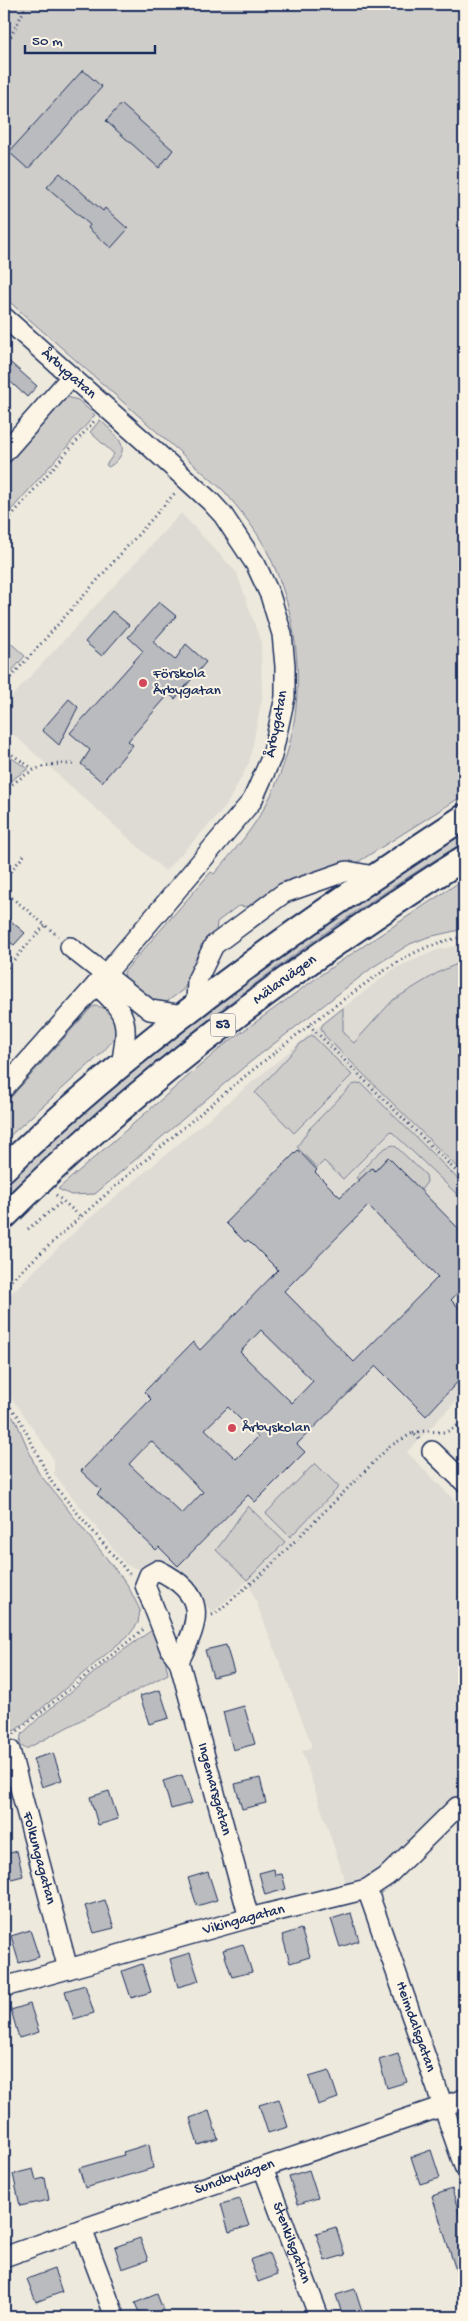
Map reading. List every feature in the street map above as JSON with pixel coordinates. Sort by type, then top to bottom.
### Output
[{"type":"main road","name":"53","points":[[4,1169],[49,1127],[190,1010],[264,954],[374,876],[464,817]]},
{"type":"main road","name":"Mälarvägen","points":[[4,1217],[94,1132],[224,1024],[288,976],[464,858]]},
{"type":"street","name":"Årbygatan","points":[[4,317],[188,480],[223,515],[256,565],[270,596],[282,634],[285,696],[272,756],[252,801],[100,980],[4,1088]]},
{"type":"street","points":[[4,453],[71,377]]},
{"type":"street","points":[[100,980],[150,1010],[190,1010],[197,980],[214,945],[284,893],[348,871],[374,876]]},
{"type":"street","points":[[70,947],[100,980],[122,1012],[126,1029],[121,1066]]},
{"type":"street","points":[[432,1451],[464,1482]]},
{"type":"street","points":[[145,1585],[149,1575],[158,1570],[172,1577],[191,1596],[197,1609],[193,1630],[179,1660]]},
{"type":"street","name":"Ingemarsgatan","points":[[145,1585],[170,1648],[179,1660],[249,1918]]},
{"type":"street","name":"Folkungagatan","points":[[11,1743],[68,1968]]},
{"type":"street","name":"Vikingagatan","points":[[4,1987],[249,1918],[367,1888],[388,1875],[457,1807]]},
{"type":"street","name":"Heimdalsgatan","points":[[367,1888],[464,2166]]},
{"type":"street","name":"Sundbyvägen","points":[[4,2257],[464,2099]]},
{"type":"street","name":"Stenkilsgatan","points":[[263,2168],[319,2317]]},
{"type":"street","points":[[82,2229],[115,2317]]},
{"type":"path","points":[[4,50],[6,42],[26,4]]},
{"type":"path","points":[[4,524],[106,408]]},
{"type":"path","points":[[4,685],[188,480]]},
{"type":"path","points":[[4,750],[33,769]]},
{"type":"path","points":[[4,790],[33,769],[53,763],[74,764]]},
{"type":"path","points":[[4,879],[26,853]]},
{"type":"path","points":[[4,891],[70,947]]},
{"type":"path","points":[[4,971],[45,925]]},
{"type":"path","points":[[4,1287],[80,1216],[171,1137],[309,1025],[396,962],[428,946],[464,937]]},
{"type":"path","points":[[309,1025],[464,1179]]},
{"type":"path","points":[[55,1194],[80,1216]]},
{"type":"path","points":[[28,1229],[62,1201]]},
{"type":"path","points":[[4,1400],[18,1416],[52,1482],[131,1576],[145,1585]]},
{"type":"path","points":[[196,1616],[215,1614],[242,1592],[390,1446],[413,1433],[428,1430],[447,1433],[456,1428],[464,1419]]},
{"type":"path","points":[[413,1433],[432,1451]]},
{"type":"path","points":[[11,1743],[145,1628],[159,1622]]},
{"type":"shaded area","points":[[4,4],[464,4],[464,795],[358,862],[319,870],[276,887],[248,907],[238,906],[217,922],[216,931],[201,945],[200,955],[184,989],[164,1004],[157,1005],[126,983],[124,972],[211,872],[214,874],[229,857],[250,830],[268,801],[281,771],[291,739],[296,707],[295,642],[289,610],[279,579],[266,549],[252,526],[224,491],[4,297]]},
{"type":"shaded area","points":[[67,397],[78,400],[95,415],[4,518],[4,464],[59,401]]},
{"type":"shaded area","points":[[100,420],[121,442],[121,454],[109,467],[106,465],[114,454],[90,432]]},
{"type":"shaded area","name":"Förskola Årbygatan","points":[[181,513],[237,573],[261,643],[262,699],[249,763],[225,808],[165,871],[4,726],[4,705]]},
{"type":"shaded area","points":[[4,637],[25,656],[4,680]]},
{"type":"shaded area","points":[[4,753],[28,769],[4,785]]},
{"type":"shaded area","points":[[464,830],[464,842],[342,921],[224,1007],[112,1100],[4,1198],[4,1187],[41,1152],[116,1084],[194,1019],[315,928]]},
{"type":"shaded area","points":[[464,879],[464,929],[428,937],[410,944],[373,967],[244,1067],[95,1194],[71,1195],[58,1189],[224,1045],[329,969]]},
{"type":"shaded area","name":"Årbyskolan","points":[[464,944],[464,1393],[407,1452],[464,1510],[464,1798],[419,1830],[371,1875],[346,1883],[302,1751],[311,1748],[311,1743],[248,1581],[213,1612],[176,1575],[145,1571],[126,1565],[54,1474],[54,1460],[17,1405],[4,1391],[4,1300],[84,1223],[323,1023],[395,968],[437,950]]},
{"type":"shaded area","points":[[464,961],[464,1174],[325,1036],[321,1028],[323,1024],[343,1008],[343,1033],[354,1043],[393,1000],[439,972]]},
{"type":"shaded area","points":[[95,1006],[107,1010],[115,1021],[116,1032],[112,1041],[101,1054],[4,1141],[4,1105],[91,1008]]},
{"type":"shaded area","points":[[312,1035],[352,1075],[294,1133],[255,1093],[300,1044]]},
{"type":"shaded area","points":[[361,1083],[464,1185],[464,1201],[391,1131],[343,1179],[324,1161],[317,1168],[297,1147],[309,1129],[352,1085]]},
{"type":"shaded area","points":[[394,1145],[426,1175],[427,1182],[421,1190],[388,1157],[375,1171],[372,1168],[359,1181],[356,1178],[378,1153]]},
{"type":"shaded area","points":[[4,1407],[16,1421],[38,1472],[127,1584],[140,1610],[138,1623],[130,1634],[16,1730],[4,1733]]},
{"type":"shaded area","points":[[315,1463],[339,1487],[290,1537],[266,1513]]},
{"type":"shaded area","points":[[248,1506],[285,1542],[247,1580],[216,1550]]},
{"type":"shaded area","points":[[152,1630],[164,1653],[168,1674],[26,1749],[20,1745],[21,1735],[40,1717],[111,1659]]},
{"type":"building","points":[[83,70],[102,87],[28,169],[9,152]]},
{"type":"building","points":[[121,104],[173,150],[159,168],[106,121]]},
{"type":"building","points":[[60,173],[103,211],[105,208],[128,229],[111,248],[88,228],[90,225],[47,187]]},
{"type":"building","points":[[4,357],[37,386],[27,397],[4,376]]},
{"type":"building","points":[[159,602],[176,616],[153,642],[175,660],[186,644],[206,662],[175,699],[169,694],[128,741],[133,745],[102,782],[81,764],[90,750],[70,733],[143,651],[128,637]]},
{"type":"building","points":[[112,611],[129,625],[102,656],[85,642]]},
{"type":"building","points":[[69,699],[78,707],[59,745],[42,730]]},
{"type":"building","points":[[4,915],[25,933],[14,945],[4,938]]},
{"type":"building","points":[[298,1150],[317,1170],[315,1172],[340,1197],[372,1168],[375,1171],[388,1157],[464,1234],[464,1286],[451,1300],[464,1313],[464,1375],[426,1416],[376,1366],[297,1444],[305,1452],[255,1502],[248,1495],[178,1566],[159,1547],[156,1550],[97,1494],[101,1490],[81,1471],[151,1399],[144,1392],[193,1342],[200,1350],[278,1270],[248,1240],[245,1242],[226,1223]],"holes":[[[368,1206],[438,1277],[354,1362],[284,1291]],[[261,1330],[313,1381],[292,1403],[240,1352]],[[228,1407],[258,1437],[236,1459],[205,1429]],[[151,1441],[203,1492],[182,1514],[129,1464]]]},
{"type":"building","points":[[226,1645],[234,1672],[213,1677],[205,1650]]},
{"type":"building","points":[[160,1690],[169,1718],[149,1724],[140,1696]]},
{"type":"building","points":[[244,1706],[255,1744],[233,1750],[223,1712]]},
{"type":"building","points":[[53,1753],[62,1780],[42,1787],[33,1759]]},
{"type":"building","points":[[182,1775],[192,1803],[171,1809],[163,1781]]},
{"type":"building","points":[[260,1778],[266,1803],[242,1809],[235,1784]]},
{"type":"building","points":[[109,1791],[118,1819],[98,1825],[90,1797]]},
{"type":"building","points":[[17,1851],[23,1876],[4,1881],[4,1855]]},
{"type":"building","points":[[274,1869],[275,1875],[282,1874],[286,1889],[265,1895],[259,1873]]},
{"type":"building","points":[[208,1872],[217,1900],[197,1906],[188,1878]]},
{"type":"building","points":[[105,1900],[114,1928],[94,1933],[85,1906]]},
{"type":"building","points":[[351,1913],[359,1941],[340,1947],[331,1919]]},
{"type":"building","points":[[301,1929],[310,1957],[290,1963],[282,1935]]},
{"type":"building","points":[[30,1930],[39,1957],[19,1963],[11,1936]]},
{"type":"building","points":[[243,1944],[252,1972],[232,1977],[223,1950]]},
{"type":"building","points":[[190,1953],[199,1981],[178,1987],[170,1959]]},
{"type":"building","points":[[142,1964],[151,1992],[131,1998],[122,1971]]},
{"type":"building","points":[[85,1985],[94,2013],[74,2019],[65,1991]]},
{"type":"building","points":[[30,2004],[39,2032],[19,2038],[11,2010]]},
{"type":"building","points":[[398,2054],[407,2082],[387,2088],[379,2060]]},
{"type":"building","points":[[329,2071],[338,2098],[318,2105],[309,2077]]},
{"type":"building","points":[[279,2099],[288,2127],[268,2133],[259,2105]]},
{"type":"building","points":[[209,2111],[218,2139],[198,2145],[190,2118]]},
{"type":"building","points":[[149,2144],[153,2168],[85,2188],[79,2168],[124,2155],[123,2152]]},
{"type":"building","points":[[431,2150],[440,2178],[420,2184],[411,2157]]},
{"type":"building","points":[[33,2169],[36,2180],[45,2178],[49,2200],[20,2206],[13,2174]]},
{"type":"building","points":[[309,2170],[318,2198],[298,2204],[289,2176]]},
{"type":"building","points":[[452,2189],[464,2230],[464,2286],[461,2286],[432,2196]]},
{"type":"building","points":[[240,2199],[249,2226],[229,2232],[221,2204]]},
{"type":"building","points":[[336,2227],[345,2255],[325,2261],[316,2233]]},
{"type":"building","points":[[140,2238],[148,2260],[122,2269],[115,2247]]},
{"type":"building","points":[[269,2253],[277,2275],[258,2282],[250,2260]]},
{"type":"building","points":[[54,2269],[62,2292],[36,2302],[27,2279]]},
{"type":"building","points":[[355,2289],[364,2317],[343,2317],[336,2295]]},
{"type":"building","points":[[157,2294],[164,2312],[151,2317],[141,2317],[135,2303]]},
{"type":"place","name":"Förskola Årbygatan","points":[[143,683]]},
{"type":"place","name":"Årbyskolan","points":[[232,1428]]}]
